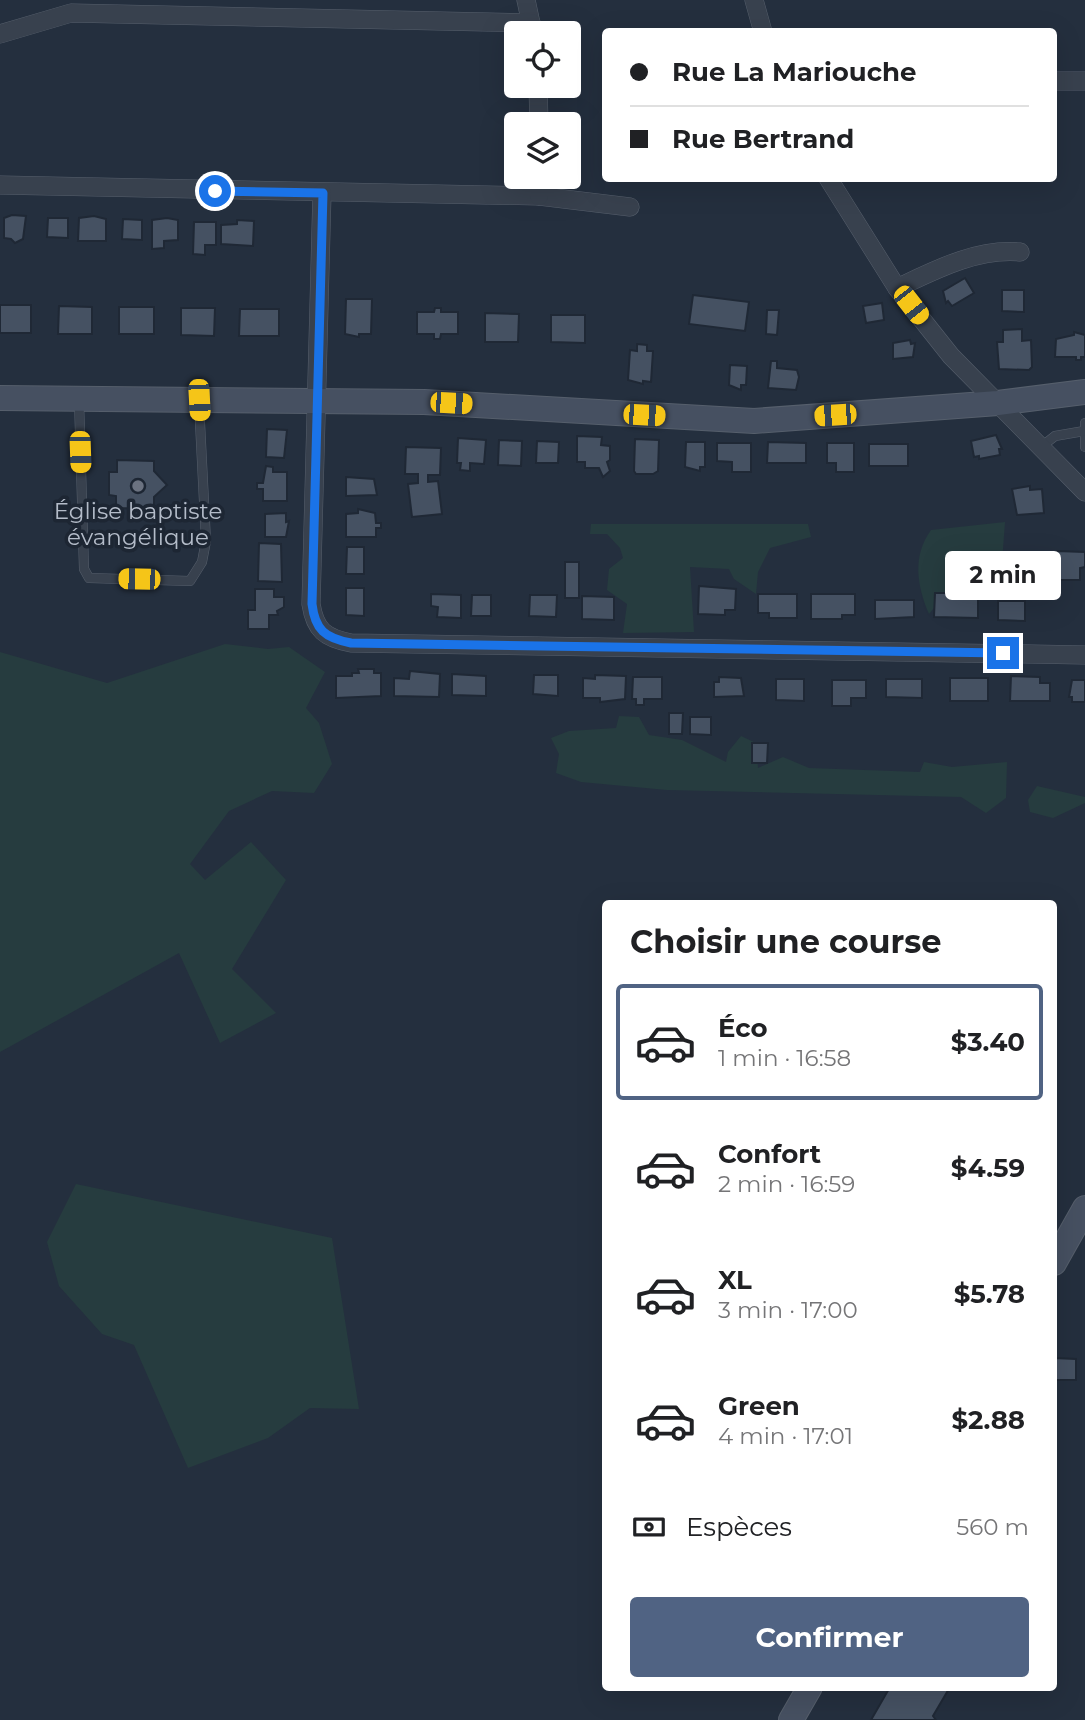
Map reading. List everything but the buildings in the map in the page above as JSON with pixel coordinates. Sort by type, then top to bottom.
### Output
[{"type":"street","points":[[526,0],[530,21]]},
{"type":"street","points":[[754,0],[761,28]]},
{"type":"street","points":[[0,34],[71,13],[504,27]]},
{"type":"street","points":[[1057,81],[1085,81]]},
{"type":"street","points":[[831,182],[897,288],[951,356],[1041,447],[1081,483]]},
{"type":"street","points":[[0,185],[539,196],[630,207]]},
{"type":"street","points":[[539,189],[539,196]]},
{"type":"street","points":[[323,193],[312,604],[314,622],[323,634],[335,640],[365,643],[1085,654]]},
{"type":"street","points":[[897,288],[948,264],[1004,250],[1020,251]]},
{"type":"street","points":[[0,398],[424,402],[754,421],[998,403],[1085,391]]},
{"type":"street","points":[[1057,1258],[1085,1208]]},
{"type":"street","points":[[791,1720],[808,1691]]},
{"type":"lane","points":[[79,399],[84,569],[89,578],[190,581],[202,562],[205,541],[199,400]]},
{"type":"lane","points":[[1041,447],[1055,436],[1084,427],[1085,447]]},
{"type":"green space","points":[[1005,522],[1002,563],[1010,590],[1000,600],[983,586],[947,592],[929,614],[918,571],[921,550],[931,530]]},
{"type":"green space","points":[[591,524],[808,524],[811,537],[770,548],[758,572],[756,594],[734,579],[729,569],[690,567],[694,632],[623,633],[627,604],[607,590],[609,569],[623,558],[620,548],[607,534],[590,534]]},
{"type":"green space","points":[[225,644],[268,649],[289,647],[325,672],[306,708],[319,723],[332,764],[314,793],[272,791],[229,811],[190,864],[205,880],[251,842],[286,880],[232,969],[276,1013],[220,1043],[179,953],[0,1052],[0,652],[107,683]]},
{"type":"green space","points":[[619,716],[639,717],[649,735],[682,740],[726,762],[728,752],[741,736],[756,743],[758,768],[783,757],[809,768],[920,772],[924,762],[952,767],[1007,762],[1006,798],[986,813],[961,797],[667,790],[581,782],[556,773],[559,754],[551,738],[569,731],[616,728]]},
{"type":"green space","points":[[1037,786],[1085,797],[1085,803],[1053,818],[1030,812],[1028,800]]},
{"type":"green space","points":[[76,1184],[332,1238],[359,1409],[310,1408],[268,1438],[188,1468],[134,1345],[102,1334],[59,1286],[47,1242]]},
{"type":"place","name":"Église baptiste évangélique","points":[[138,486]]},
{"type":"route","points":[[215,191],[323,193],[312,604],[314,622],[323,634],[351,643],[1003,653]]}]
